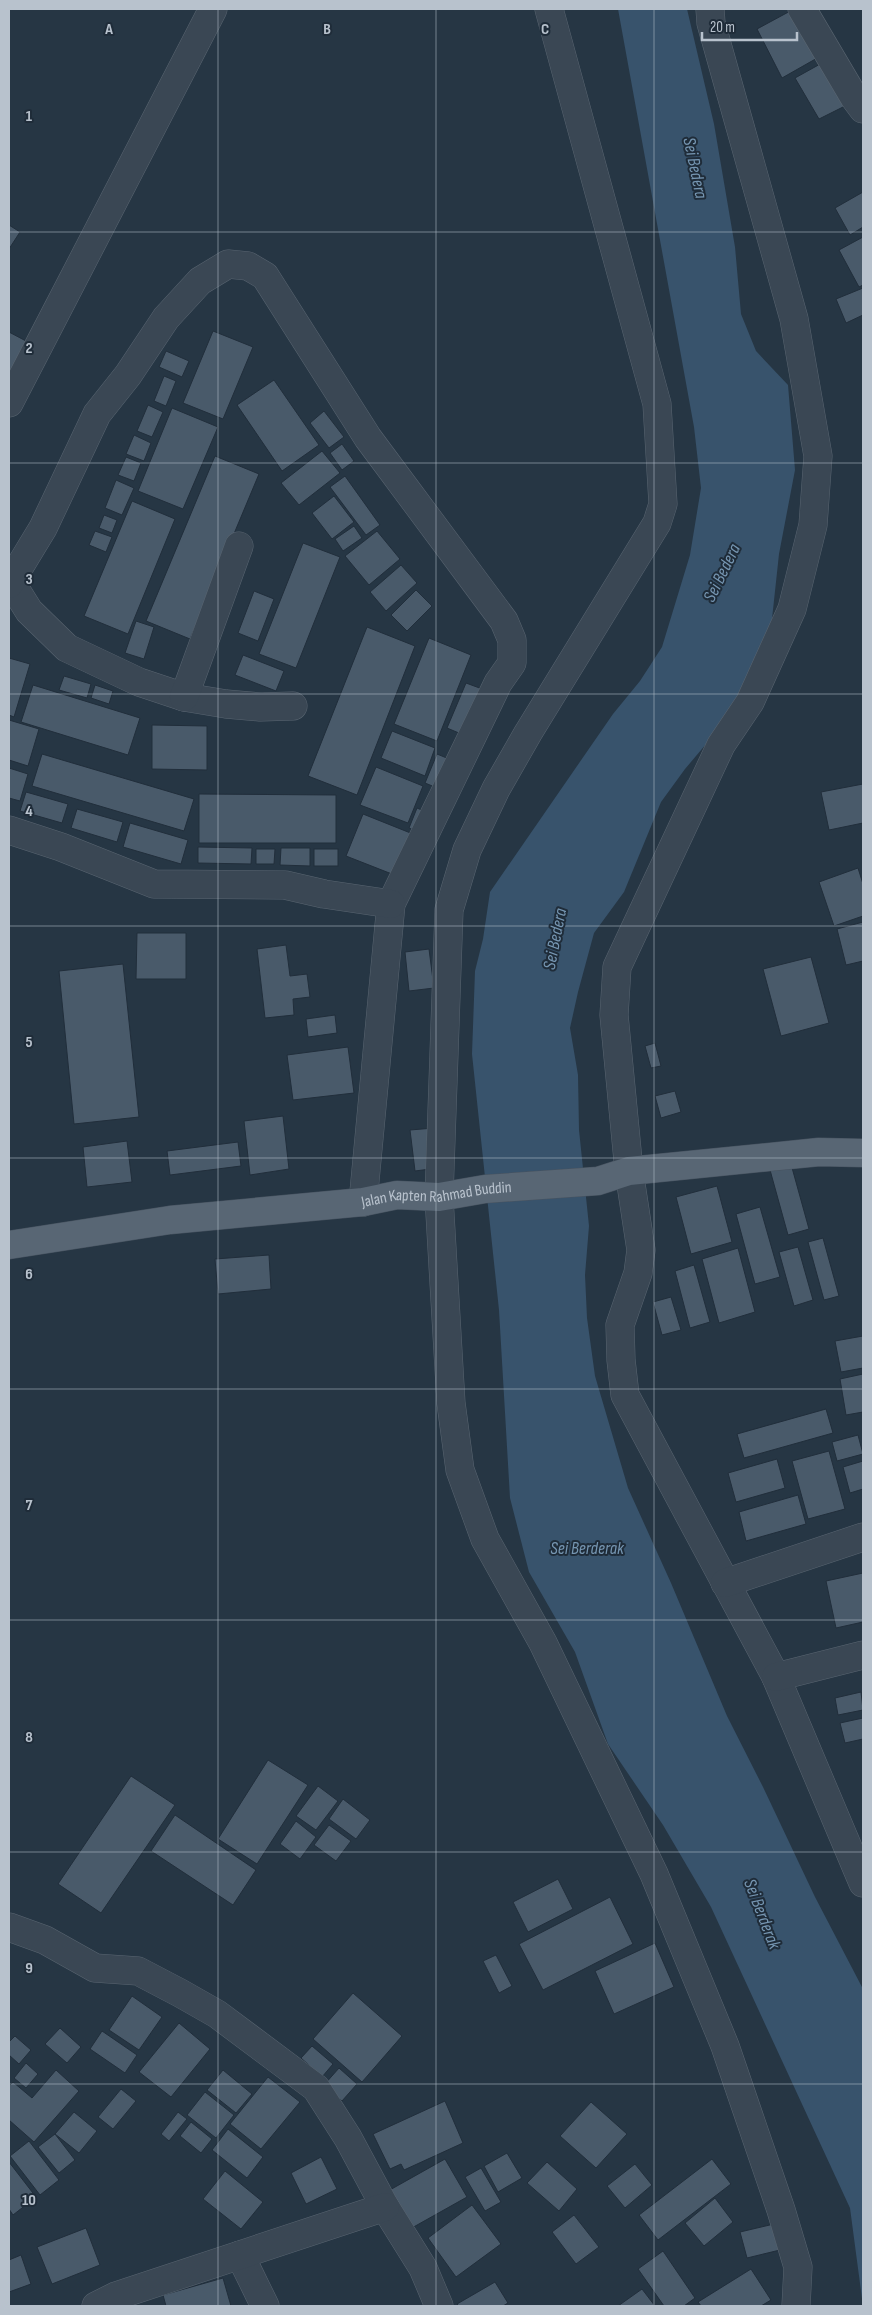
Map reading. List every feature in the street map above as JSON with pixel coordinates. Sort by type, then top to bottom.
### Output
[{"type":"main road","name":"Jalan Kapten Rahmad Buddin","points":[[9,1245],[170,1220],[363,1202],[397,1195],[439,1197],[485,1189],[598,1181],[629,1171],[819,1152],[863,1153]]},
{"type":"street","points":[[9,403],[213,9]]},
{"type":"street","points":[[549,9],[656,404],[663,504],[657,523],[496,789],[467,850],[449,910],[439,1197],[451,1403],[460,1470],[485,1539],[544,1643],[654,1874],[725,2046],[781,2210],[798,2267],[796,2306]]},
{"type":"street","points":[[710,9],[711,23],[794,319],[818,456],[812,525],[792,610],[750,702],[721,745],[617,966],[614,1015],[629,1171],[641,1250],[638,1273],[620,1324],[621,1360],[625,1395],[776,1677],[863,1882]]},
{"type":"street","points":[[802,9],[863,109]]},
{"type":"street","points":[[292,706],[226,704],[184,697],[139,682],[67,648],[29,611],[9,582],[42,528],[97,414],[128,376],[166,318],[200,281],[228,264],[248,266],[265,276],[368,438],[504,621],[512,640],[512,663],[498,683],[391,904],[363,1202]]},
{"type":"street","points":[[184,697],[239,546]]},
{"type":"street","points":[[9,830],[61,847],[154,884],[285,885],[324,894],[391,904]]},
{"type":"street","points":[[725,1583],[863,1537]]},
{"type":"street","points":[[776,1677],[863,1655]]},
{"type":"street","points":[[9,1927],[45,1940],[95,1968],[138,1971],[217,2014],[316,2088],[348,2138],[385,2207],[423,2268],[439,2306]]},
{"type":"street","points":[[106,2301],[385,2207]]},
{"type":"street","points":[[240,2255],[265,2306]]},
{"type":"water","name":"Sei Berderak","points":[[618,9],[687,9],[714,124],[735,247],[741,314],[756,351],[788,385],[795,470],[779,554],[768,656],[750,692],[685,769],[661,802],[624,892],[594,933],[578,992],[570,1028],[578,1075],[579,1130],[589,1226],[585,1275],[587,1318],[595,1376],[628,1488],[671,1583],[727,1716],[815,1897],[863,1989],[863,2306],[850,2208],[711,1907],[663,1825],[608,1744],[575,1652],[529,1572],[510,1498],[499,1310],[472,1054],[475,971],[483,939],[490,892],[613,714],[640,681],[662,647],[690,555],[701,488],[694,427]]},
{"type":"building","points":[[794,9],[819,57],[782,78],[757,29]]},
{"type":"building","points":[[822,63],[847,105],[819,119],[795,78]]},
{"type":"building","points":[[863,192],[863,227],[850,235],[835,208]]},
{"type":"building","points":[[9,225],[20,232],[9,249]]},
{"type":"building","points":[[863,237],[863,285],[859,287],[839,250]]},
{"type":"building","points":[[863,288],[863,315],[846,323],[836,299]]},
{"type":"building","points":[[213,331],[253,347],[223,419],[183,403]]},
{"type":"building","points":[[9,332],[26,341],[9,376]]},
{"type":"building","points":[[166,351],[189,361],[182,377],[159,367]]},
{"type":"building","points":[[164,376],[176,381],[166,406],[154,401]]},
{"type":"building","points":[[274,380],[319,445],[282,471],[237,405]]},
{"type":"building","points":[[148,405],[163,412],[152,437],[137,431]]},
{"type":"building","points":[[172,408],[218,427],[183,509],[138,491]]},
{"type":"building","points":[[324,411],[344,437],[329,448],[310,423]]},
{"type":"building","points":[[134,435],[151,443],[144,461],[126,454]]},
{"type":"building","points":[[342,444],[354,461],[342,470],[330,453]]},
{"type":"building","points":[[322,451],[340,473],[299,505],[281,483]]},
{"type":"building","points":[[215,456],[259,474],[190,639],[146,621]]},
{"type":"building","points":[[126,457],[141,463],[134,481],[118,475]]},
{"type":"building","points":[[345,476],[380,525],[366,535],[330,487]]},
{"type":"building","points":[[116,480],[134,488],[122,515],[105,508]]},
{"type":"building","points":[[334,496],[354,522],[332,539],[312,513]]},
{"type":"building","points":[[132,501],[175,519],[128,634],[84,616]]},
{"type":"building","points":[[104,515],[117,520],[112,533],[99,528]]},
{"type":"building","points":[[354,526],[362,538],[343,551],[335,539]]},
{"type":"building","points":[[95,531],[112,537],[106,552],[89,545]]},
{"type":"building","points":[[377,531],[400,559],[369,585],[345,556]]},
{"type":"building","points":[[303,543],[340,557],[296,668],[259,654]]},
{"type":"building","points":[[401,565],[417,583],[386,611],[370,592]]},
{"type":"building","points":[[416,590],[432,606],[407,631],[391,615]]},
{"type":"building","points":[[254,591],[274,599],[258,641],[238,633]]},
{"type":"building","points":[[136,621],[154,627],[144,659],[125,653]]},
{"type":"building","points":[[367,627],[415,646],[357,795],[308,776]]},
{"type":"building","points":[[429,638],[471,655],[437,741],[394,724]]},
{"type":"building","points":[[243,655],[284,671],[276,691],[235,675]]},
{"type":"building","points":[[9,658],[30,664],[14,717],[9,715]]},
{"type":"building","points":[[64,676],[91,684],[87,698],[59,690]]},
{"type":"building","points":[[466,683],[485,690],[466,736],[447,728]]},
{"type":"building","points":[[33,685],[140,718],[128,755],[21,722]]},
{"type":"building","points":[[95,685],[113,691],[109,704],[91,698]]},
{"type":"building","points":[[9,720],[39,729],[28,766],[9,760]]},
{"type":"building","points":[[152,725],[207,726],[207,770],[152,769]]},
{"type":"building","points":[[392,731],[435,748],[425,776],[381,758]]},
{"type":"building","points":[[42,754],[194,799],[184,831],[32,786]]},
{"type":"building","points":[[437,754],[454,761],[442,790],[425,783]]},
{"type":"building","points":[[376,767],[423,786],[408,823],[360,805]]},
{"type":"building","points":[[9,768],[28,774],[20,801],[9,798]]},
{"type":"building","points":[[863,784],[863,823],[829,830],[821,792]]},
{"type":"building","points":[[26,792],[68,804],[62,823],[20,811]]},
{"type":"building","points":[[199,794],[336,795],[336,843],[199,843]]},
{"type":"building","points":[[417,808],[431,814],[423,834],[409,828]]},
{"type":"building","points":[[77,809],[123,822],[117,842],[71,828]]},
{"type":"building","points":[[363,814],[413,834],[397,876],[346,856]]},
{"type":"building","points":[[130,823],[188,840],[181,864],[123,847]]},
{"type":"building","points":[[198,847],[252,848],[251,864],[198,863]]},
{"type":"building","points":[[281,848],[310,848],[310,866],[280,865]]},
{"type":"building","points":[[256,849],[275,849],[274,864],[256,864]]},
{"type":"building","points":[[314,849],[338,849],[338,866],[314,866]]},
{"type":"building","points":[[858,868],[863,884],[863,916],[834,926],[819,882]]},
{"type":"building","points":[[863,922],[863,961],[846,965],[837,929]]},
{"type":"building","points":[[137,933],[186,933],[186,979],[136,979]]},
{"type":"building","points":[[286,945],[290,976],[307,974],[310,997],[293,999],[294,1015],[265,1018],[257,949]]},
{"type":"building","points":[[429,949],[434,988],[409,991],[405,952]]},
{"type":"building","points":[[811,957],[829,1023],[781,1036],[763,969]]},
{"type":"building","points":[[123,964],[139,1117],[74,1124],[59,971]]},
{"type":"building","points":[[335,1015],[337,1033],[308,1037],[306,1019]]},
{"type":"building","points":[[655,1043],[661,1066],[651,1068],[645,1046]]},
{"type":"building","points":[[348,1047],[354,1093],[293,1100],[287,1055]]},
{"type":"building","points":[[675,1091],[681,1112],[661,1118],[655,1096]]},
{"type":"building","points":[[283,1116],[289,1169],[250,1175],[244,1121]]},
{"type":"building","points":[[434,1128],[438,1168],[415,1171],[410,1130]]},
{"type":"building","points":[[127,1141],[132,1182],[87,1187],[83,1147]]},
{"type":"building","points":[[238,1142],[241,1166],[170,1175],[167,1151]]},
{"type":"building","points":[[791,1164],[809,1229],[788,1235],[770,1170]]},
{"type":"building","points":[[717,1186],[732,1242],[691,1254],[676,1197]]},
{"type":"building","points":[[760,1207],[780,1277],[755,1284],[736,1214]]},
{"type":"building","points":[[823,1238],[839,1296],[824,1300],[808,1242]]},
{"type":"building","points":[[798,1247],[813,1300],[794,1306],[779,1252]]},
{"type":"building","points":[[738,1248],[755,1312],[719,1323],[702,1259]]},
{"type":"building","points":[[269,1255],[271,1289],[218,1294],[215,1259]]},
{"type":"building","points":[[694,1265],[710,1322],[690,1328],[675,1271]]},
{"type":"building","points":[[671,1297],[681,1330],[662,1335],[653,1302]]},
{"type":"building","points":[[863,1336],[863,1368],[841,1372],[835,1341]]},
{"type":"building","points":[[863,1374],[863,1412],[846,1415],[840,1379]]},
{"type":"building","points":[[826,1409],[833,1433],[744,1458],[737,1434]]},
{"type":"building","points":[[858,1435],[863,1454],[837,1461],[832,1442]]},
{"type":"building","points":[[829,1451],[845,1509],[808,1519],[792,1461]]},
{"type":"building","points":[[777,1459],[785,1488],[736,1502],[728,1473]]},
{"type":"building","points":[[863,1461],[863,1489],[850,1493],[843,1467]]},
{"type":"building","points":[[798,1495],[806,1524],[746,1541],[739,1512]]},
{"type":"building","points":[[863,1573],[863,1622],[836,1628],[826,1581]]},
{"type":"building","points":[[861,1692],[863,1710],[838,1715],[835,1698]]},
{"type":"building","points":[[863,1718],[863,1739],[845,1743],[840,1723]]},
{"type":"building","points":[[268,1760],[308,1785],[257,1864],[218,1839]]},
{"type":"building","points":[[131,1776],[175,1805],[101,1913],[58,1884]]},
{"type":"building","points":[[318,1786],[338,1801],[316,1830],[296,1816]]},
{"type":"building","points":[[343,1799],[370,1820],[356,1839],[329,1819]]},
{"type":"building","points":[[175,1815],[256,1870],[233,1905],[151,1851]]},
{"type":"building","points":[[296,1821],[316,1837],[300,1859],[280,1844]]},
{"type":"building","points":[[329,1825],[351,1841],[336,1861],[314,1845]]},
{"type":"building","points":[[558,1879],[573,1909],[528,1932],[513,1902]]},
{"type":"building","points":[[610,1897],[633,1944],[543,1990],[519,1944]]},
{"type":"building","points":[[655,1943],[674,1987],[614,2014],[595,1971]]},
{"type":"building","points":[[496,1955],[512,1986],[499,1993],[483,1961]]},
{"type":"building","points":[[353,1993],[402,2036],[362,2082],[313,2039]]},
{"type":"building","points":[[132,1996],[162,2017],[139,2050],[109,2030]]},
{"type":"building","points":[[179,2023],[210,2049],[171,2097],[139,2072]]},
{"type":"building","points":[[60,2028],[81,2047],[67,2063],[45,2044]]},
{"type":"building","points":[[102,2031],[137,2055],[125,2073],[90,2049]]},
{"type":"building","points":[[15,2036],[31,2050],[19,2064],[9,2055],[9,2042]]},
{"type":"building","points":[[312,2046],[333,2064],[322,2077],[301,2058]]},
{"type":"building","points":[[26,2063],[38,2074],[26,2088],[14,2078]]},
{"type":"building","points":[[339,2068],[357,2084],[342,2101],[324,2085]]},
{"type":"building","points":[[56,2070],[79,2091],[34,2142],[9,2120],[9,2086],[13,2082],[32,2098]]},
{"type":"building","points":[[223,2070],[252,2094],[236,2113],[207,2090]]},
{"type":"building","points":[[268,2077],[300,2102],[261,2149],[230,2124]]},
{"type":"building","points":[[121,2089],[136,2101],[113,2129],[98,2117]]},
{"type":"building","points":[[205,2092],[234,2115],[216,2138],[187,2115]]},
{"type":"building","points":[[445,2101],[463,2143],[404,2170],[401,2164],[390,2169],[373,2134]]},
{"type":"building","points":[[591,2102],[627,2134],[596,2168],[560,2136]]},
{"type":"building","points":[[74,2112],[97,2131],[79,2153],[55,2134]]},
{"type":"building","points":[[178,2112],[187,2119],[169,2141],[161,2134]]},
{"type":"building","points":[[191,2122],[212,2139],[201,2153],[180,2136]]},
{"type":"building","points":[[228,2129],[263,2157],[247,2178],[212,2150]]},
{"type":"building","points":[[55,2134],[75,2160],[59,2173],[38,2147]]},
{"type":"building","points":[[29,2141],[59,2180],[40,2195],[10,2156]]},
{"type":"building","points":[[507,2153],[522,2178],[498,2192],[484,2166]]},
{"type":"building","points":[[321,2157],[337,2189],[306,2204],[291,2173]]},
{"type":"building","points":[[445,2159],[467,2197],[410,2229],[388,2191]]},
{"type":"building","points":[[712,2159],[731,2184],[658,2240],[639,2215]]},
{"type":"building","points":[[9,2162],[36,2197],[13,2215],[9,2209]]},
{"type":"building","points":[[547,2162],[577,2189],[559,2211],[527,2183]]},
{"type":"building","points":[[635,2164],[652,2185],[625,2208],[607,2186]]},
{"type":"building","points":[[481,2168],[501,2202],[485,2211],[465,2177]]},
{"type":"building","points":[[225,2171],[263,2202],[241,2229],[203,2199]]},
{"type":"building","points":[[715,2198],[733,2222],[704,2246],[685,2223]]},
{"type":"building","points":[[472,2205],[501,2244],[456,2277],[428,2238]]},
{"type":"building","points":[[574,2215],[599,2247],[576,2264],[552,2232]]},
{"type":"building","points":[[774,2224],[780,2250],[747,2258],[740,2232]]},
{"type":"building","points":[[86,2228],[100,2265],[52,2284],[37,2247]]},
{"type":"building","points":[[663,2251],[695,2298],[684,2306],[664,2306],[638,2269]]},
{"type":"building","points":[[21,2255],[31,2284],[9,2292],[9,2260]]},
{"type":"building","points":[[751,2269],[771,2300],[761,2306],[701,2306],[698,2302]]},
{"type":"building","points":[[223,2278],[231,2306],[166,2306],[163,2295]]},
{"type":"building","points":[[495,2282],[508,2303],[503,2306],[459,2306],[457,2304]]},
{"type":"building","points":[[642,2289],[655,2306],[618,2306]]},
{"type":"water label","name":"Sei Bedera","points":[[695,168]]},
{"type":"water label","name":"Sei Bedera","points":[[722,573]]},
{"type":"water label","name":"Sei Bedera","points":[[555,939]]}]
